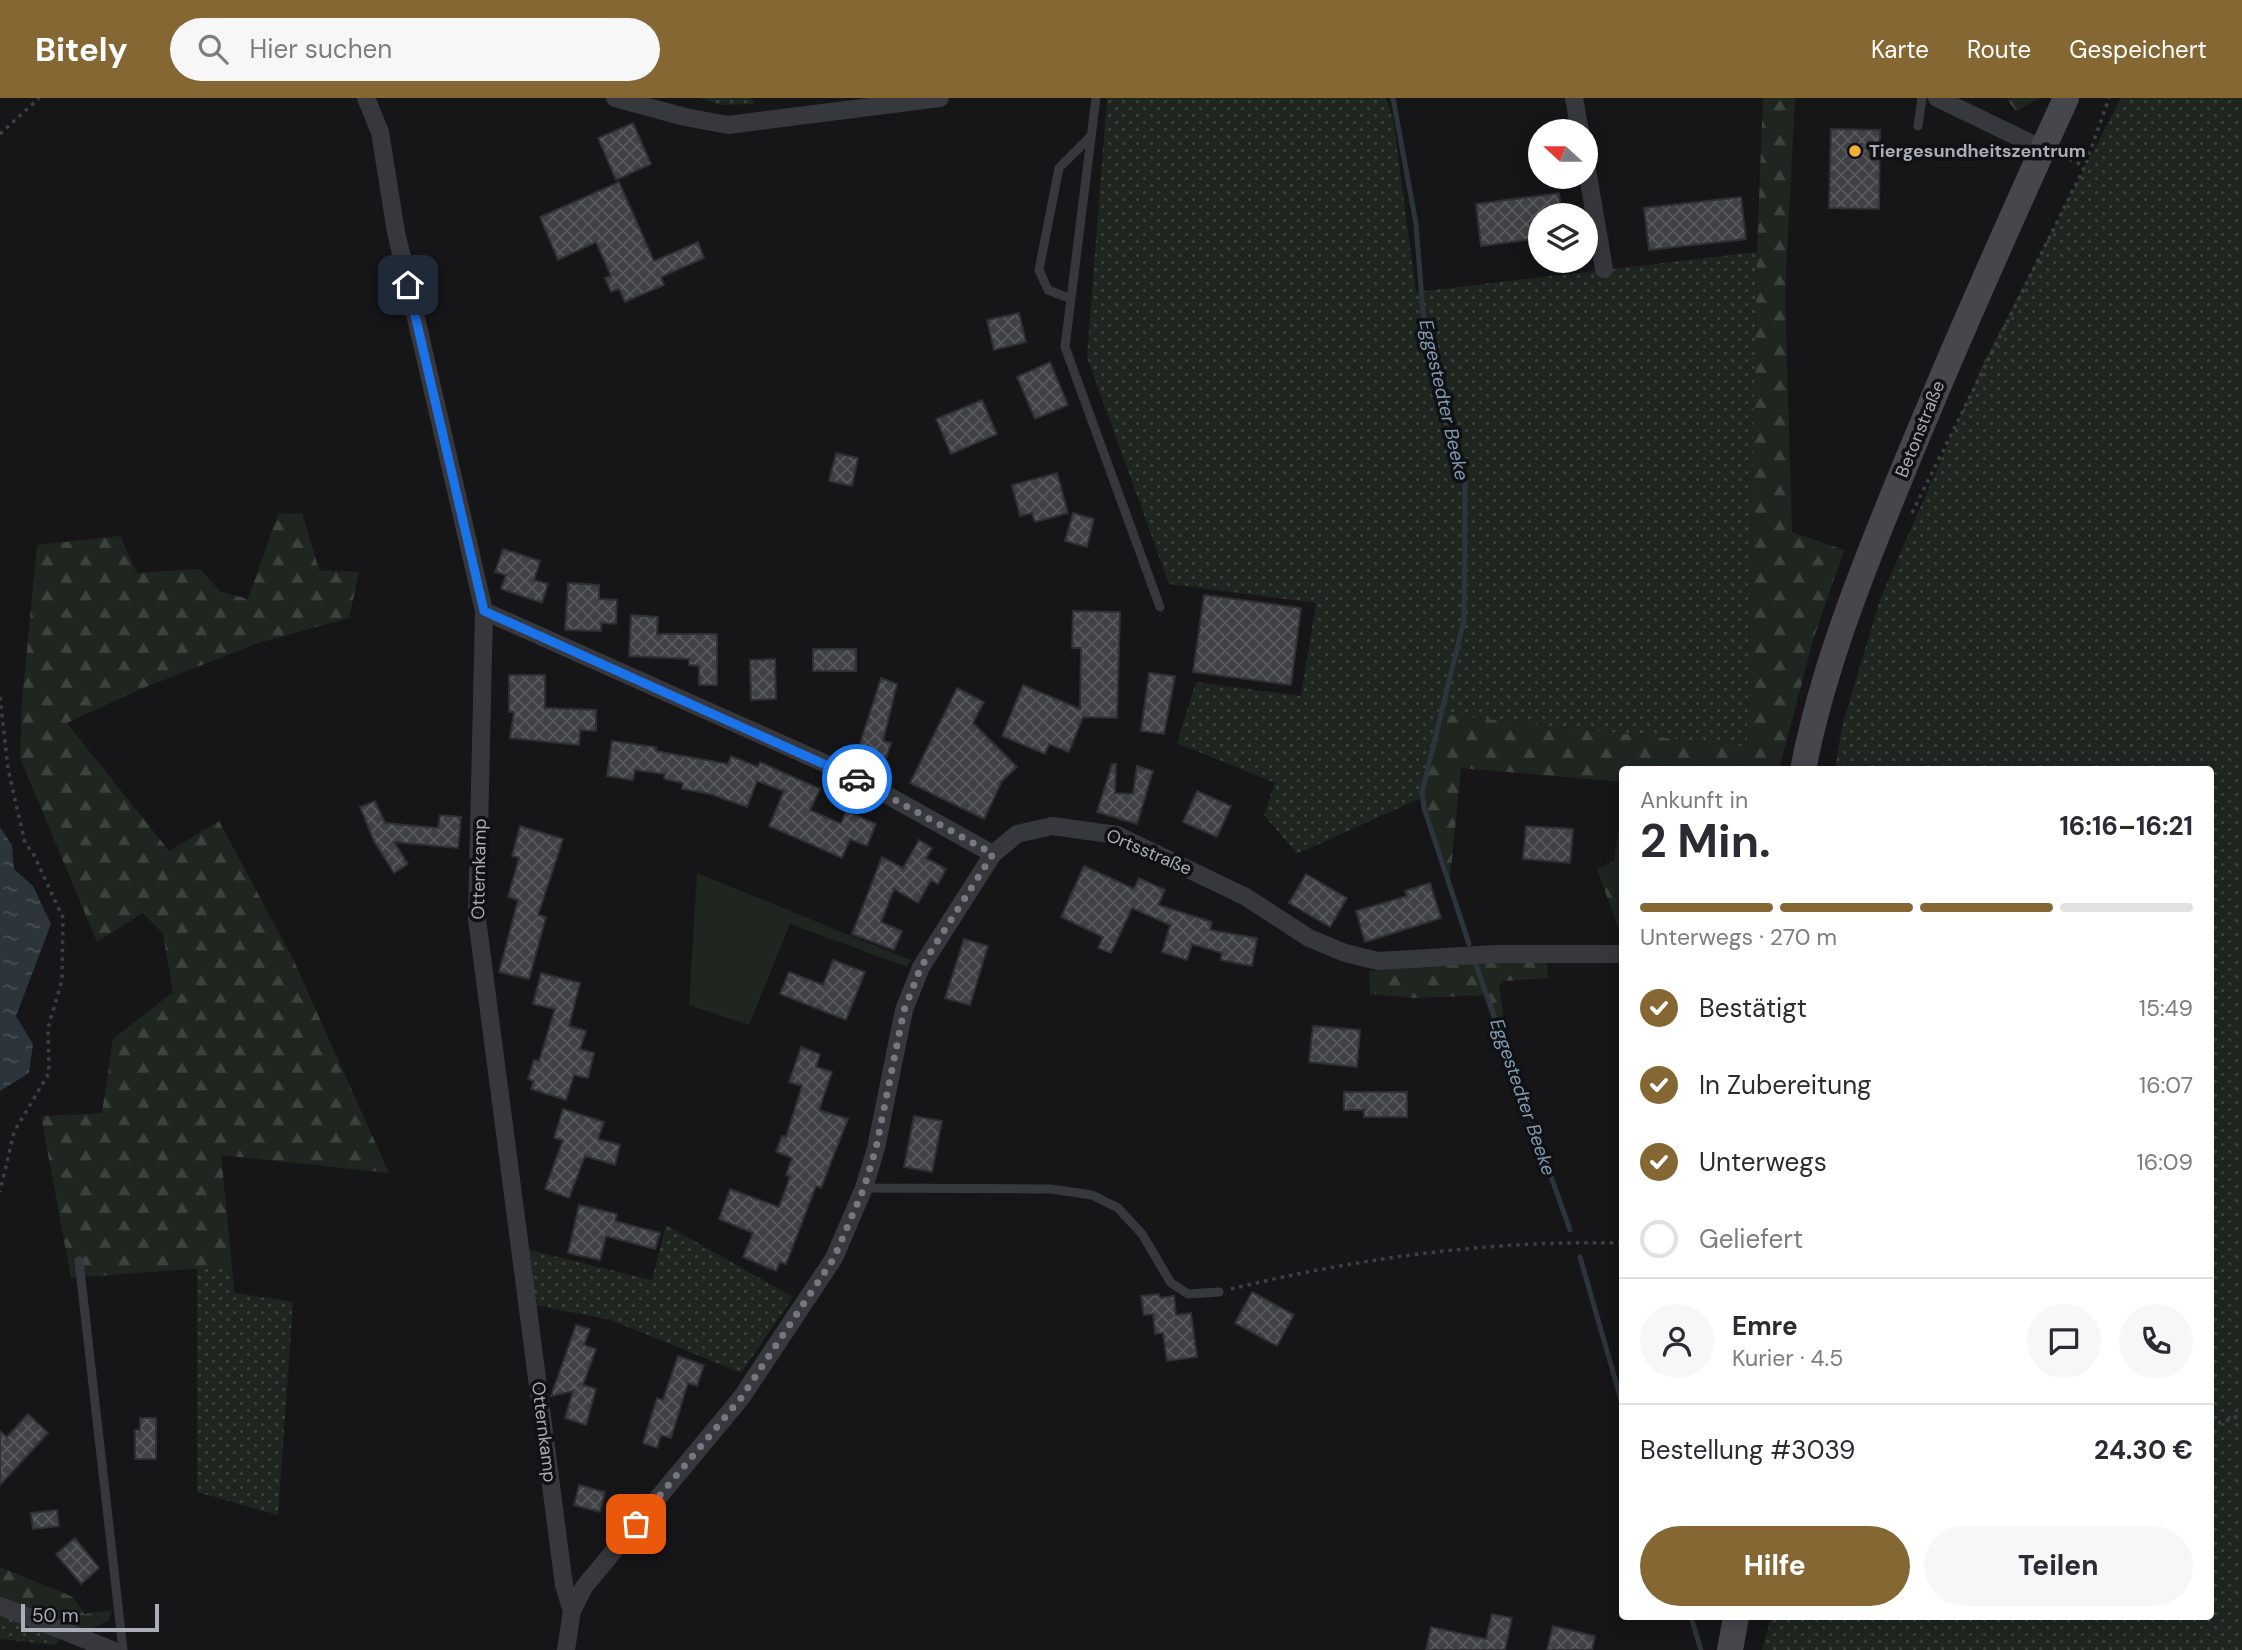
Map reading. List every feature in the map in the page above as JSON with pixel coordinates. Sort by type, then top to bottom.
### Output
[{"type":"main road","name":"Betonstraße","points":[[1804,766],[1813,723],[1865,565],[1941,377],[2066,98]]},
{"type":"main road","points":[[1730,1650],[1735,1620]]},
{"type":"street","points":[[366,98],[378,127]]},
{"type":"street","points":[[378,127],[384,98]]},
{"type":"street","points":[[615,98],[685,117],[728,125],[940,98]]},
{"type":"street","points":[[1574,98],[1578,119]]},
{"type":"street","points":[[1937,98],[2043,149]]},
{"type":"street","name":"Otternkamp","points":[[378,127],[396,232],[484,611],[477,919],[564,1586],[572,1611]]},
{"type":"street","points":[[1590,189],[1604,269]]},
{"type":"street","points":[[484,611],[851,775],[993,854]]},
{"type":"street","name":"Ortsstraße","points":[[566,1650],[572,1611],[583,1587],[741,1398],[834,1258],[864,1188],[876,1148],[904,1010],[921,967],[993,854],[1017,834],[1052,826],[1117,835],[1245,897],[1309,938],[1345,953],[1378,961],[1496,954],[1619,954]]},
{"type":"street","points":[[0,1605],[112,1650]]},
{"type":"lane","points":[[1096,98],[1065,347],[1160,607]]},
{"type":"lane","points":[[1919,126],[1922,98]]},
{"type":"lane","points":[[1069,298],[1048,290],[1039,270],[1059,168],[1091,136]]},
{"type":"lane","points":[[864,1188],[1051,1189],[1091,1195],[1118,1209],[1142,1234],[1171,1283],[1188,1294],[1219,1292]]},
{"type":"lane","points":[[79,1261],[123,1650]]},
{"type":"path","points":[[0,134],[38,98]]},
{"type":"path","points":[[1906,524],[2085,166],[2109,98]]},
{"type":"path","points":[[0,697],[8,769],[24,843],[33,853],[63,918],[62,980],[48,1028],[49,1073],[14,1132],[0,1192]]},
{"type":"path","points":[[1219,1292],[1305,1270],[1378,1258],[1580,1242],[1619,1243]]},
{"type":"path","points":[[2214,1425],[2242,1415]]},
{"type":"green space","points":[[698,98],[752,98],[754,104],[722,105]]},
{"type":"green space","points":[[1107,98],[1386,98],[1393,118],[1416,292],[1598,273],[1598,271],[1757,252],[1747,747],[1441,714],[1423,797],[1297,854],[1264,815],[1275,783],[1177,743],[1196,682],[1301,696],[1316,603],[1169,584],[1087,357]]},
{"type":"green space","points":[[1763,98],[1795,98],[1785,293],[1792,532],[1844,550],[1813,640],[1780,766],[1619,766],[1619,782],[1461,768],[1450,879],[1423,797],[1441,714],[1747,747],[1757,252]]},
{"type":"green space","points":[[2006,98],[2040,98],[2016,111]]},
{"type":"green space","points":[[2121,98],[2242,98],[2242,1650],[1762,1650],[1770,1620],[2214,1620],[2214,766],[1836,766],[1842,726],[1881,597],[1984,362]]},
{"type":"green space","points":[[302,513],[319,570],[359,572],[349,618],[255,644],[136,691],[67,723],[169,851],[219,821],[293,959],[389,1173],[221,1155],[232,1266],[71,1278],[41,1116],[102,1113],[113,1039],[173,992],[163,934],[143,913],[97,942],[20,758],[22,702],[37,545],[120,536],[137,573],[200,569],[221,592],[248,599],[278,514]]},
{"type":"green space","points":[[1619,827],[1619,930],[1597,869],[1614,861]]},
{"type":"green space","points":[[697,873],[911,960],[907,967],[790,924],[749,1025],[689,1005]]},
{"type":"green space","points":[[1486,962],[1547,963],[1548,978],[1504,981],[1499,986],[1504,1020],[1492,1021],[1484,995],[1414,998],[1370,994],[1369,971]]},
{"type":"green space","points":[[666,1225],[793,1297],[741,1373],[611,1320],[535,1305],[529,1250],[652,1280]]},
{"type":"green space","points":[[232,1266],[234,1293],[293,1302],[278,1515],[197,1492],[197,1267]]},
{"type":"green space","points":[[0,1567],[73,1597],[84,1614],[112,1610],[109,1620],[84,1632],[0,1597]]},
{"type":"green space","points":[[0,1613],[60,1637],[56,1645],[0,1639]]},
{"type":"water","points":[[0,827],[12,845],[14,869],[33,886],[51,924],[16,1016],[33,1044],[29,1073],[0,1091]]},
{"type":"building","points":[[633,123],[651,164],[616,180],[598,138]]},
{"type":"building","name":"Tiergesundheitszentrum","points":[[1831,129],[1880,130],[1879,209],[1829,208]]},
{"type":"building","points":[[619,182],[654,261],[698,242],[704,258],[661,277],[664,285],[625,302],[619,289],[611,292],[605,278],[611,276],[596,242],[558,260],[540,217]]},
{"type":"building","points":[[1559,193],[1560,203],[1528,203],[1528,240],[1481,246],[1476,204]]},
{"type":"building","points":[[1741,197],[1746,239],[1649,250],[1644,208]]},
{"type":"building","points":[[1019,313],[1026,342],[994,350],[987,320]]},
{"type":"building","points":[[1050,362],[1068,405],[1035,419],[1017,377]]},
{"type":"building","points":[[982,400],[997,434],[951,454],[936,419]]},
{"type":"building","points":[[836,453],[858,458],[852,486],[829,481]]},
{"type":"building","points":[[1057,473],[1068,513],[1035,522],[1032,513],[1020,516],[1012,485]]},
{"type":"building","points":[[1073,513],[1094,519],[1087,547],[1065,541]]},
{"type":"building","points":[[503,549],[540,561],[534,580],[548,584],[542,603],[501,589],[506,575],[495,572]]},
{"type":"building","points":[[568,583],[599,585],[599,599],[617,600],[616,624],[601,623],[601,631],[565,630]]},
{"type":"building","points":[[1204,595],[1301,608],[1291,685],[1193,672]]},
{"type":"building","points":[[1073,611],[1120,612],[1117,718],[1083,717],[1069,752],[1049,744],[1045,754],[1002,736],[1023,685],[1080,709],[1081,648],[1072,648]]},
{"type":"building","points":[[631,615],[658,617],[657,634],[717,634],[717,685],[699,685],[699,666],[689,665],[689,659],[629,656]]},
{"type":"building","points":[[813,649],[856,649],[856,671],[813,671]]},
{"type":"building","points":[[775,659],[776,699],[751,700],[750,660]]},
{"type":"building","points":[[1149,673],[1175,676],[1164,734],[1141,731]]},
{"type":"building","points":[[509,675],[545,675],[545,708],[596,710],[596,731],[580,730],[579,745],[510,738],[514,712],[509,712]]},
{"type":"building","points":[[881,678],[897,684],[883,741],[891,743],[886,758],[858,750]]},
{"type":"building","points":[[957,688],[984,702],[973,723],[1017,767],[1002,781],[984,819],[910,783]]},
{"type":"building","points":[[612,741],[656,747],[656,751],[728,764],[731,756],[758,767],[760,762],[820,789],[810,810],[841,824],[846,811],[876,824],[867,846],[850,839],[842,858],[769,826],[784,791],[757,781],[747,807],[710,794],[682,789],[683,783],[664,779],[665,774],[635,770],[633,780],[607,776]]},
{"type":"building","points":[[1112,764],[1116,764],[1115,793],[1133,794],[1137,766],[1153,771],[1137,824],[1097,812]]},
{"type":"building","points":[[1197,791],[1231,806],[1217,837],[1183,822]]},
{"type":"building","points":[[375,801],[385,823],[438,828],[440,815],[461,817],[458,848],[394,842],[408,864],[394,873],[374,841],[360,807]]},
{"type":"building","points":[[520,826],[563,839],[538,915],[546,917],[529,979],[499,972],[518,900],[508,897],[519,858],[512,856]]},
{"type":"building","points":[[1526,826],[1573,829],[1570,863],[1523,859]]},
{"type":"building","points":[[919,840],[932,848],[926,858],[946,869],[938,884],[931,880],[918,903],[894,889],[881,922],[902,931],[894,950],[852,934],[882,857],[903,868]]},
{"type":"building","points":[[1084,866],[1134,889],[1139,878],[1165,890],[1158,905],[1212,922],[1210,930],[1257,938],[1252,966],[1221,960],[1222,953],[1192,944],[1187,960],[1162,952],[1170,925],[1132,908],[1111,953],[1098,948],[1103,937],[1061,917]]},
{"type":"building","points":[[1306,874],[1347,898],[1330,927],[1289,903]]},
{"type":"building","points":[[1430,883],[1441,918],[1365,942],[1356,911],[1407,896],[1405,891]]},
{"type":"building","points":[[964,939],[988,946],[970,1005],[945,998]]},
{"type":"building","points":[[833,960],[865,972],[846,1020],[780,994],[789,972],[823,985]]},
{"type":"building","points":[[541,973],[580,983],[569,1026],[586,1031],[580,1049],[594,1053],[588,1078],[574,1075],[566,1100],[531,1089],[534,1081],[528,1079],[534,1060],[539,1061],[555,1009],[533,1004]]},
{"type":"building","points":[[1313,1026],[1360,1030],[1357,1067],[1309,1062]]},
{"type":"building","points":[[801,1047],[820,1054],[816,1067],[832,1072],[819,1110],[848,1119],[821,1188],[816,1186],[786,1264],[780,1262],[776,1271],[743,1257],[753,1233],[719,1219],[730,1189],[779,1207],[790,1177],[786,1175],[792,1158],[776,1152],[782,1136],[786,1137],[802,1086],[789,1082]]},
{"type":"building","points":[[1344,1092],[1407,1092],[1407,1117],[1364,1117],[1364,1110],[1344,1110]]},
{"type":"building","points":[[563,1109],[604,1122],[598,1139],[620,1145],[615,1165],[585,1156],[569,1198],[545,1189],[563,1140],[554,1138]]},
{"type":"building","points":[[914,1116],[942,1121],[932,1172],[904,1167]]},
{"type":"building","points":[[579,1205],[617,1214],[615,1221],[660,1233],[655,1249],[606,1236],[600,1260],[568,1253]]},
{"type":"building","points":[[1252,1292],[1294,1315],[1277,1346],[1235,1323]]},
{"type":"building","points":[[1159,1294],[1160,1298],[1174,1296],[1176,1315],[1191,1313],[1197,1357],[1167,1361],[1163,1333],[1155,1334],[1153,1314],[1144,1315],[1141,1296]]},
{"type":"building","points":[[576,1325],[590,1329],[584,1345],[596,1349],[583,1385],[596,1389],[586,1425],[565,1418],[573,1391],[551,1396]]},
{"type":"building","points":[[678,1356],[704,1365],[697,1386],[688,1383],[671,1438],[661,1435],[657,1448],[643,1443],[657,1398],[663,1400]]},
{"type":"building","points":[[28,1414],[48,1433],[0,1485],[0,1431],[7,1437]]},
{"type":"building","points":[[140,1418],[156,1418],[156,1459],[135,1459],[135,1430],[140,1430]]},
{"type":"building","points":[[579,1485],[605,1492],[600,1512],[574,1505]]},
{"type":"building","points":[[57,1510],[59,1526],[33,1529],[31,1513]]},
{"type":"building","points":[[75,1538],[99,1568],[81,1584],[56,1554]]},
{"type":"building","points":[[1492,1614],[1512,1618],[1505,1650],[1426,1650],[1431,1627],[1486,1639]]},
{"type":"building","points":[[1553,1626],[1595,1636],[1592,1650],[1547,1650]]},
{"type":"waterway","name":"Eggestedter Beeke","points":[[1393,98],[1416,224],[1425,338],[1465,480],[1464,620],[1422,792],[1424,808],[1469,944]]},
{"type":"waterway","name":"Eggestedter Beeke","points":[[1476,965],[1570,1230]]},
{"type":"waterway","name":"Eggestedter Beeke","points":[[1580,1257],[1619,1393]]},
{"type":"waterway","name":"Eggestedter Beeke","points":[[1692,1620],[1701,1650]]},
{"type":"way so far","points":[[636,1524],[741,1398],[834,1258],[864,1188],[876,1148],[904,1010],[921,967],[993,854],[857,779]]},
{"type":"place","name":"Tiergesundheitszentrum","points":[[1855,151]]},
{"type":"route","points":[[408,285],[484,611],[857,779]]}]
